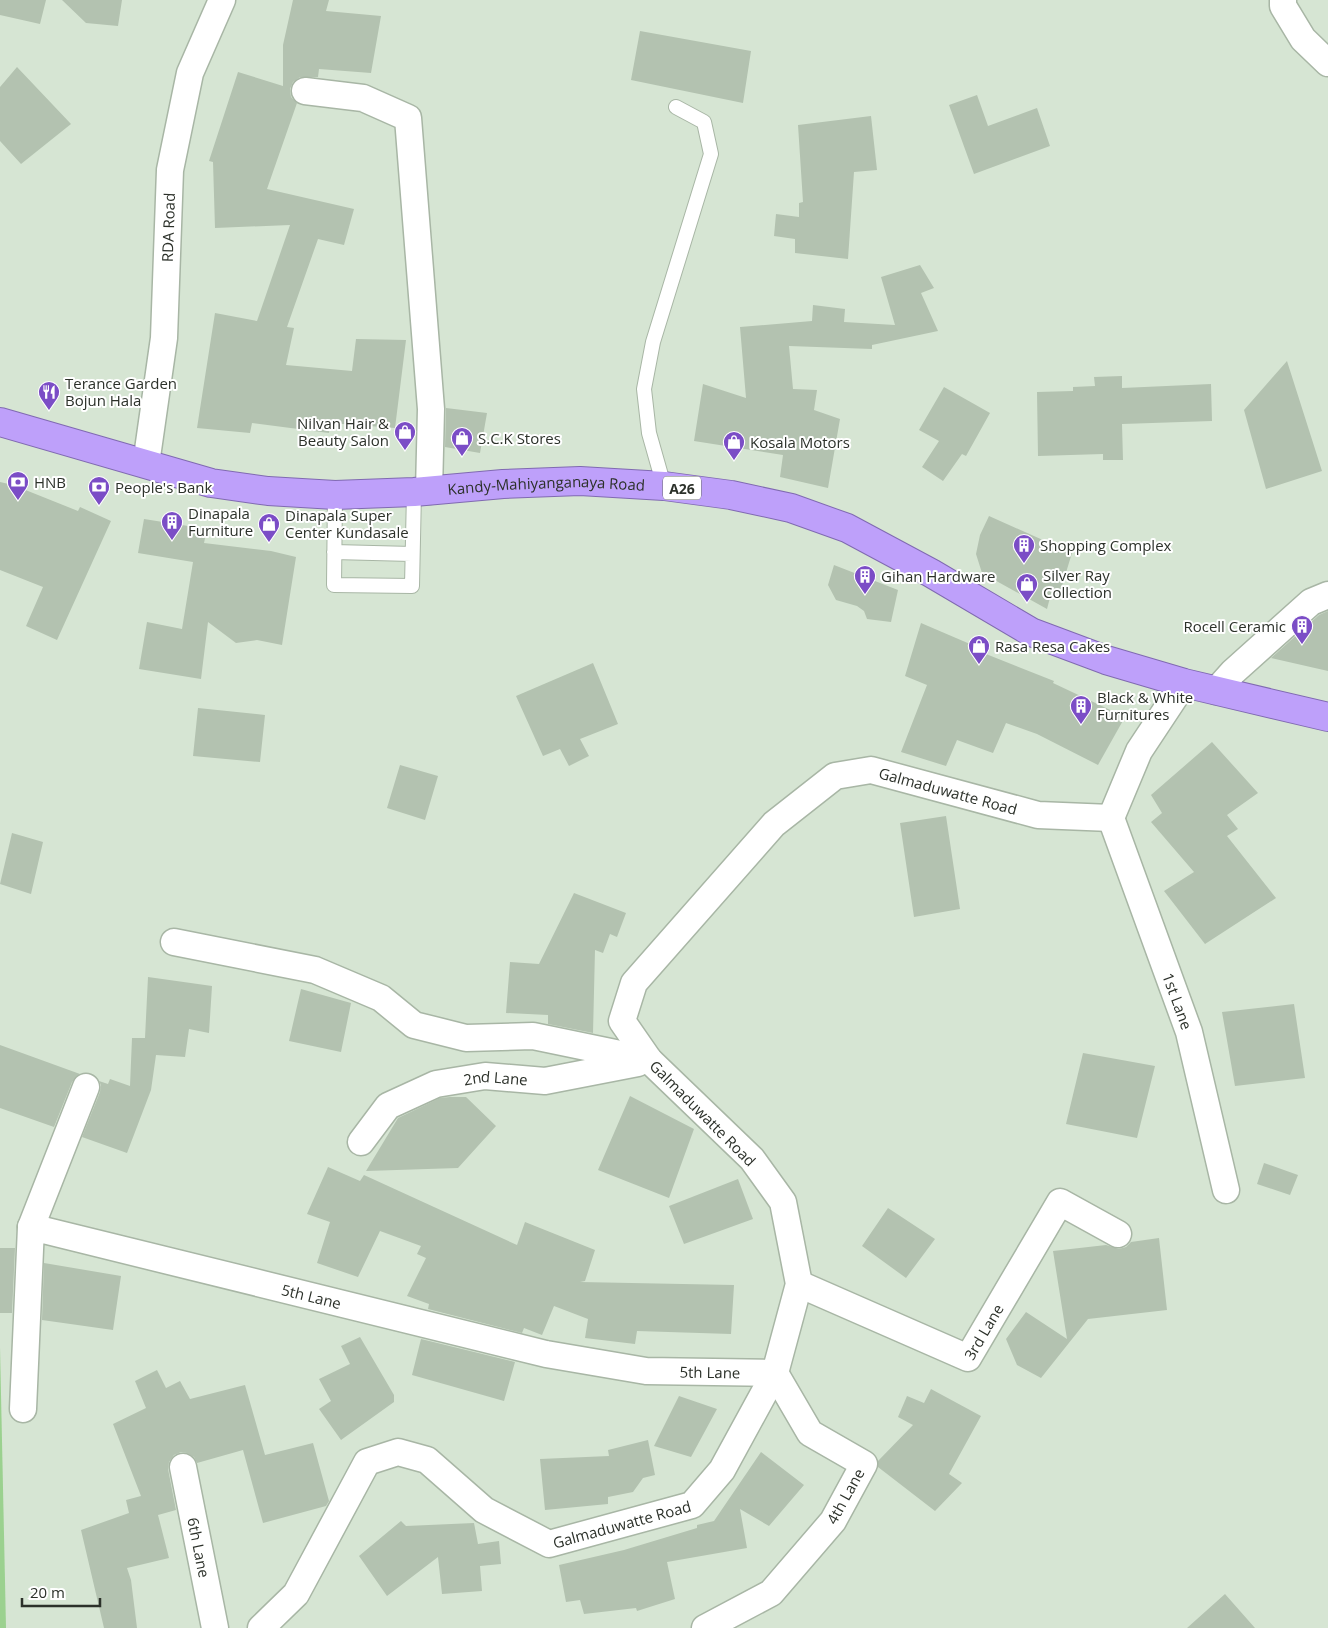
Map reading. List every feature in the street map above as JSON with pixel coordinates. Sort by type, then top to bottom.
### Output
[{"type":"highway","name":"Kandy-Mahiyanganaya Road","points":[[0,422],[211,483],[268,491],[335,495],[422,492],[503,484],[580,481],[664,486],[730,494],[791,508],[847,528],[1031,632],[1106,660],[1184,683],[1328,717]]},
{"type":"street","name":"RDA Road","points":[[146,464],[164,338],[170,170],[190,73],[222,0]]},
{"type":"street","points":[[1283,0],[1283,6],[1303,39],[1328,63]]},
{"type":"street","points":[[305,91],[363,98],[408,118],[431,409],[422,492]]},
{"type":"street","points":[[1216,690],[1233,672],[1312,602],[1328,595]]},
{"type":"street","points":[[1111,818],[1139,751],[1184,683]]},
{"type":"street","name":"Galmaduwatte Road","points":[[261,1628],[296,1594],[367,1462],[398,1452],[426,1460],[484,1510],[548,1544],[692,1505],[722,1470],[776,1373],[799,1284],[783,1202],[752,1159],[649,1060],[622,1021],[634,983],[774,824],[835,776],[871,770],[1038,815],[1111,818]]},
{"type":"street","name":"1st Lane","points":[[1111,818],[1189,1032],[1226,1190]]},
{"type":"street","points":[[174,942],[315,970],[381,998],[414,1025],[440,1032],[466,1038],[533,1036],[649,1060]]},
{"type":"street","name":"2nd Lane","points":[[361,1142],[388,1106],[436,1084],[485,1076],[545,1081],[649,1060]]},
{"type":"street","points":[[23,1409],[31,1227],[86,1087]]},
{"type":"street","name":"3rd Lane","points":[[799,1284],[968,1358],[1060,1202],[1118,1234]]},
{"type":"street","name":"5th Lane","points":[[31,1227],[546,1354],[646,1370],[776,1373]]},
{"type":"street","name":"4th Lane","points":[[705,1628],[772,1592],[833,1521],[864,1464],[810,1433],[776,1373]]},
{"type":"street","name":"6th Lane","points":[[184,1467],[215,1628]]},
{"type":"lane","points":[[664,486],[649,433],[644,389],[653,342],[711,154],[704,122],[676,107]]},
{"type":"lane","points":[[335,495],[334,585],[412,586],[412,554],[422,492]]},
{"type":"lane","points":[[334,552],[412,554]]},
{"type":"green space","points":[[0,1347],[6,1628],[0,1628]]},
{"type":"building","points":[[0,0],[46,0],[40,24],[0,15]]},
{"type":"building","points":[[62,0],[122,0],[118,26],[86,23]]},
{"type":"building","points":[[293,0],[329,0],[326,11],[381,16],[371,73],[319,69],[318,77],[300,77],[293,82],[290,89],[291,97],[297,103],[267,189],[354,209],[344,245],[318,239],[287,327],[294,328],[286,365],[352,371],[356,339],[406,340],[395,428],[330,423],[329,433],[252,423],[250,433],[197,428],[215,313],[257,321],[290,225],[215,228],[213,162],[209,161],[238,72],[283,86],[283,45]]},
{"type":"building","points":[[640,31],[751,51],[743,103],[631,80]]},
{"type":"building","points":[[17,67],[71,124],[21,164],[0,141],[0,87]]},
{"type":"building","points":[[977,95],[988,126],[1037,108],[1050,146],[974,174],[949,105]]},
{"type":"building","points":[[871,116],[877,170],[854,172],[848,259],[795,253],[795,239],[774,236],[776,214],[799,217],[799,203],[803,202],[798,125]]},
{"type":"building","points":[[920,265],[934,288],[921,293],[938,331],[872,345],[872,349],[789,346],[793,389],[817,390],[814,410],[840,419],[828,488],[780,477],[783,455],[694,441],[703,384],[746,398],[740,327],[812,321],[813,305],[845,309],[844,322],[895,325],[881,277]]},
{"type":"building","points":[[1287,361],[1322,471],[1266,489],[1244,410]]},
{"type":"building","points":[[1122,376],[1122,388],[1211,384],[1212,421],[1122,424],[1123,460],[1103,460],[1103,454],[1038,456],[1037,392],[1073,391],[1073,387],[1095,386],[1094,377]]},
{"type":"building","points":[[944,387],[990,413],[966,456],[962,454],[943,481],[922,467],[939,441],[919,430]]},
{"type":"building","points":[[446,408],[487,413],[480,453],[445,447]]},
{"type":"building","points":[[0,482],[13,485],[78,511],[80,507],[111,521],[57,640],[26,626],[43,587],[0,570]]},
{"type":"building","name":"Shopping Complex","points":[[989,516],[1072,553],[1060,592],[1052,590],[1047,609],[982,573],[976,554],[980,535]]},
{"type":"building","points":[[144,519],[207,529],[204,543],[271,551],[296,557],[282,645],[257,640],[236,643],[208,622],[201,679],[139,669],[147,622],[182,629],[193,562],[138,553]]},
{"type":"building","name":"Gihan Hardware","points":[[834,565],[898,590],[891,622],[867,619],[864,611],[857,606],[836,600],[828,585]]},
{"type":"building","name":"Rocell Ceramic","points":[[1328,611],[1328,671],[1271,658],[1319,615]]},
{"type":"building","points":[[921,623],[977,647],[976,650],[1054,681],[1053,683],[1125,717],[1098,765],[1037,734],[1006,723],[993,753],[957,740],[946,766],[901,752],[927,685],[905,676]]},
{"type":"building","points":[[593,663],[618,724],[580,739],[589,756],[569,766],[560,749],[543,756],[516,696]]},
{"type":"building","points":[[198,708],[265,715],[260,762],[193,756]]},
{"type":"building","points":[[1212,742],[1258,793],[1227,815],[1238,829],[1227,836],[1276,898],[1205,944],[1164,891],[1194,872],[1151,822],[1162,813],[1151,795]]},
{"type":"building","points":[[400,765],[438,776],[425,820],[387,808]]},
{"type":"building","points":[[946,816],[960,909],[914,917],[900,823]]},
{"type":"building","points":[[12,833],[43,842],[31,894],[0,884]]},
{"type":"building","points":[[574,893],[626,913],[617,937],[610,934],[603,953],[595,950],[593,1033],[548,1024],[548,1015],[506,1013],[510,962],[539,964]]},
{"type":"building","points":[[148,977],[212,986],[209,1033],[189,1029],[185,1057],[156,1055],[151,1090],[127,1153],[82,1137],[100,1092],[101,1085],[99,1081],[108,1084],[110,1079],[130,1086],[132,1038],[145,1038]]},
{"type":"building","points":[[301,989],[351,1003],[341,1052],[289,1041]]},
{"type":"building","points":[[1294,1004],[1305,1078],[1235,1086],[1222,1012]]},
{"type":"building","points":[[0,1045],[80,1074],[72,1082],[54,1127],[0,1108]]},
{"type":"building","points":[[1083,1053],[1155,1066],[1137,1138],[1066,1124]]},
{"type":"building","points":[[630,1096],[694,1129],[669,1198],[598,1170]]},
{"type":"building","points":[[466,1097],[496,1126],[458,1168],[366,1171],[398,1118],[440,1098]]},
{"type":"building","points":[[1264,1163],[1298,1175],[1290,1195],[1257,1184]]},
{"type":"building","points":[[328,1167],[360,1181],[364,1175],[517,1245],[525,1222],[595,1250],[585,1281],[580,1282],[734,1285],[731,1334],[637,1331],[635,1344],[585,1338],[588,1319],[554,1306],[542,1335],[524,1328],[522,1333],[428,1309],[429,1304],[407,1296],[426,1258],[417,1254],[421,1246],[380,1231],[358,1277],[317,1263],[330,1222],[307,1214]]},
{"type":"building","points":[[738,1179],[753,1219],[684,1244],[669,1206]]},
{"type":"building","points":[[888,1208],[935,1239],[906,1278],[862,1246]]},
{"type":"building","points":[[1159,1238],[1167,1310],[1088,1319],[1041,1378],[1017,1365],[1006,1339],[1026,1312],[1067,1339],[1053,1251],[1106,1245],[1119,1249],[1126,1247],[1131,1242]]},
{"type":"building","points":[[0,1248],[15,1248],[12,1313],[0,1313]]},
{"type":"building","points":[[44,1263],[121,1276],[113,1330],[42,1320]]},
{"type":"building","points":[[360,1337],[394,1395],[394,1402],[341,1440],[319,1409],[331,1401],[319,1379],[350,1364],[341,1346]]},
{"type":"building","points":[[421,1339],[515,1362],[504,1401],[412,1375]]},
{"type":"building","points":[[157,1370],[166,1388],[180,1381],[190,1399],[245,1385],[265,1455],[313,1443],[329,1501],[326,1506],[263,1523],[243,1450],[197,1463],[194,1457],[187,1453],[181,1452],[174,1455],[169,1462],[168,1469],[176,1510],[158,1515],[169,1558],[127,1568],[131,1580],[137,1628],[104,1628],[81,1530],[129,1513],[126,1500],[141,1496],[113,1424],[146,1408],[135,1381]]},
{"type":"building","points":[[931,1389],[981,1416],[949,1474],[962,1483],[935,1511],[878,1467],[878,1461],[913,1425],[898,1417],[907,1396],[924,1403]]},
{"type":"building","points":[[679,1396],[717,1409],[691,1457],[654,1446]]},
{"type":"building","points":[[648,1440],[655,1475],[643,1478],[633,1492],[608,1497],[608,1504],[545,1510],[540,1459],[609,1456],[608,1450]]},
{"type":"building","points":[[761,1452],[804,1485],[769,1526],[740,1509],[747,1548],[667,1562],[675,1599],[637,1611],[636,1608],[584,1614],[580,1600],[566,1602],[559,1565],[624,1550],[714,1521]]},
{"type":"building","points":[[401,1521],[406,1526],[474,1523],[478,1544],[499,1541],[501,1564],[480,1566],[482,1591],[442,1594],[438,1557],[387,1596],[359,1556]]},
{"type":"building","points":[[1225,1594],[1255,1628],[1187,1628]]},
{"type":"place","name":"Terance Garden Bojun Hala","points":[[49,411]]},
{"type":"place","name":"Nilvan Hair & Beauty Salon","points":[[405,451]]},
{"type":"place","name":"S.C.K Stores","points":[[462,457]]},
{"type":"place","name":"Kosala Motors","points":[[734,461]]},
{"type":"place","name":"HNB","points":[[18,501]]},
{"type":"place","name":"People's Bank","points":[[99,506]]},
{"type":"place","name":"Dinapala Furniture","points":[[172,541]]},
{"type":"place","name":"Dinapala Super Center Kundasale","points":[[269,543]]},
{"type":"place","name":"Shopping Complex","points":[[1024,564]]},
{"type":"place","name":"Gihan Hardware","points":[[865,595]]},
{"type":"place","name":"Silver Ray Collection","points":[[1027,603]]},
{"type":"place","name":"Rocell Ceramic","points":[[1302,645]]},
{"type":"place","name":"Rasa Resa Cakes","points":[[979,665]]},
{"type":"place","name":"Black & White Furnitures","points":[[1081,725]]}]
